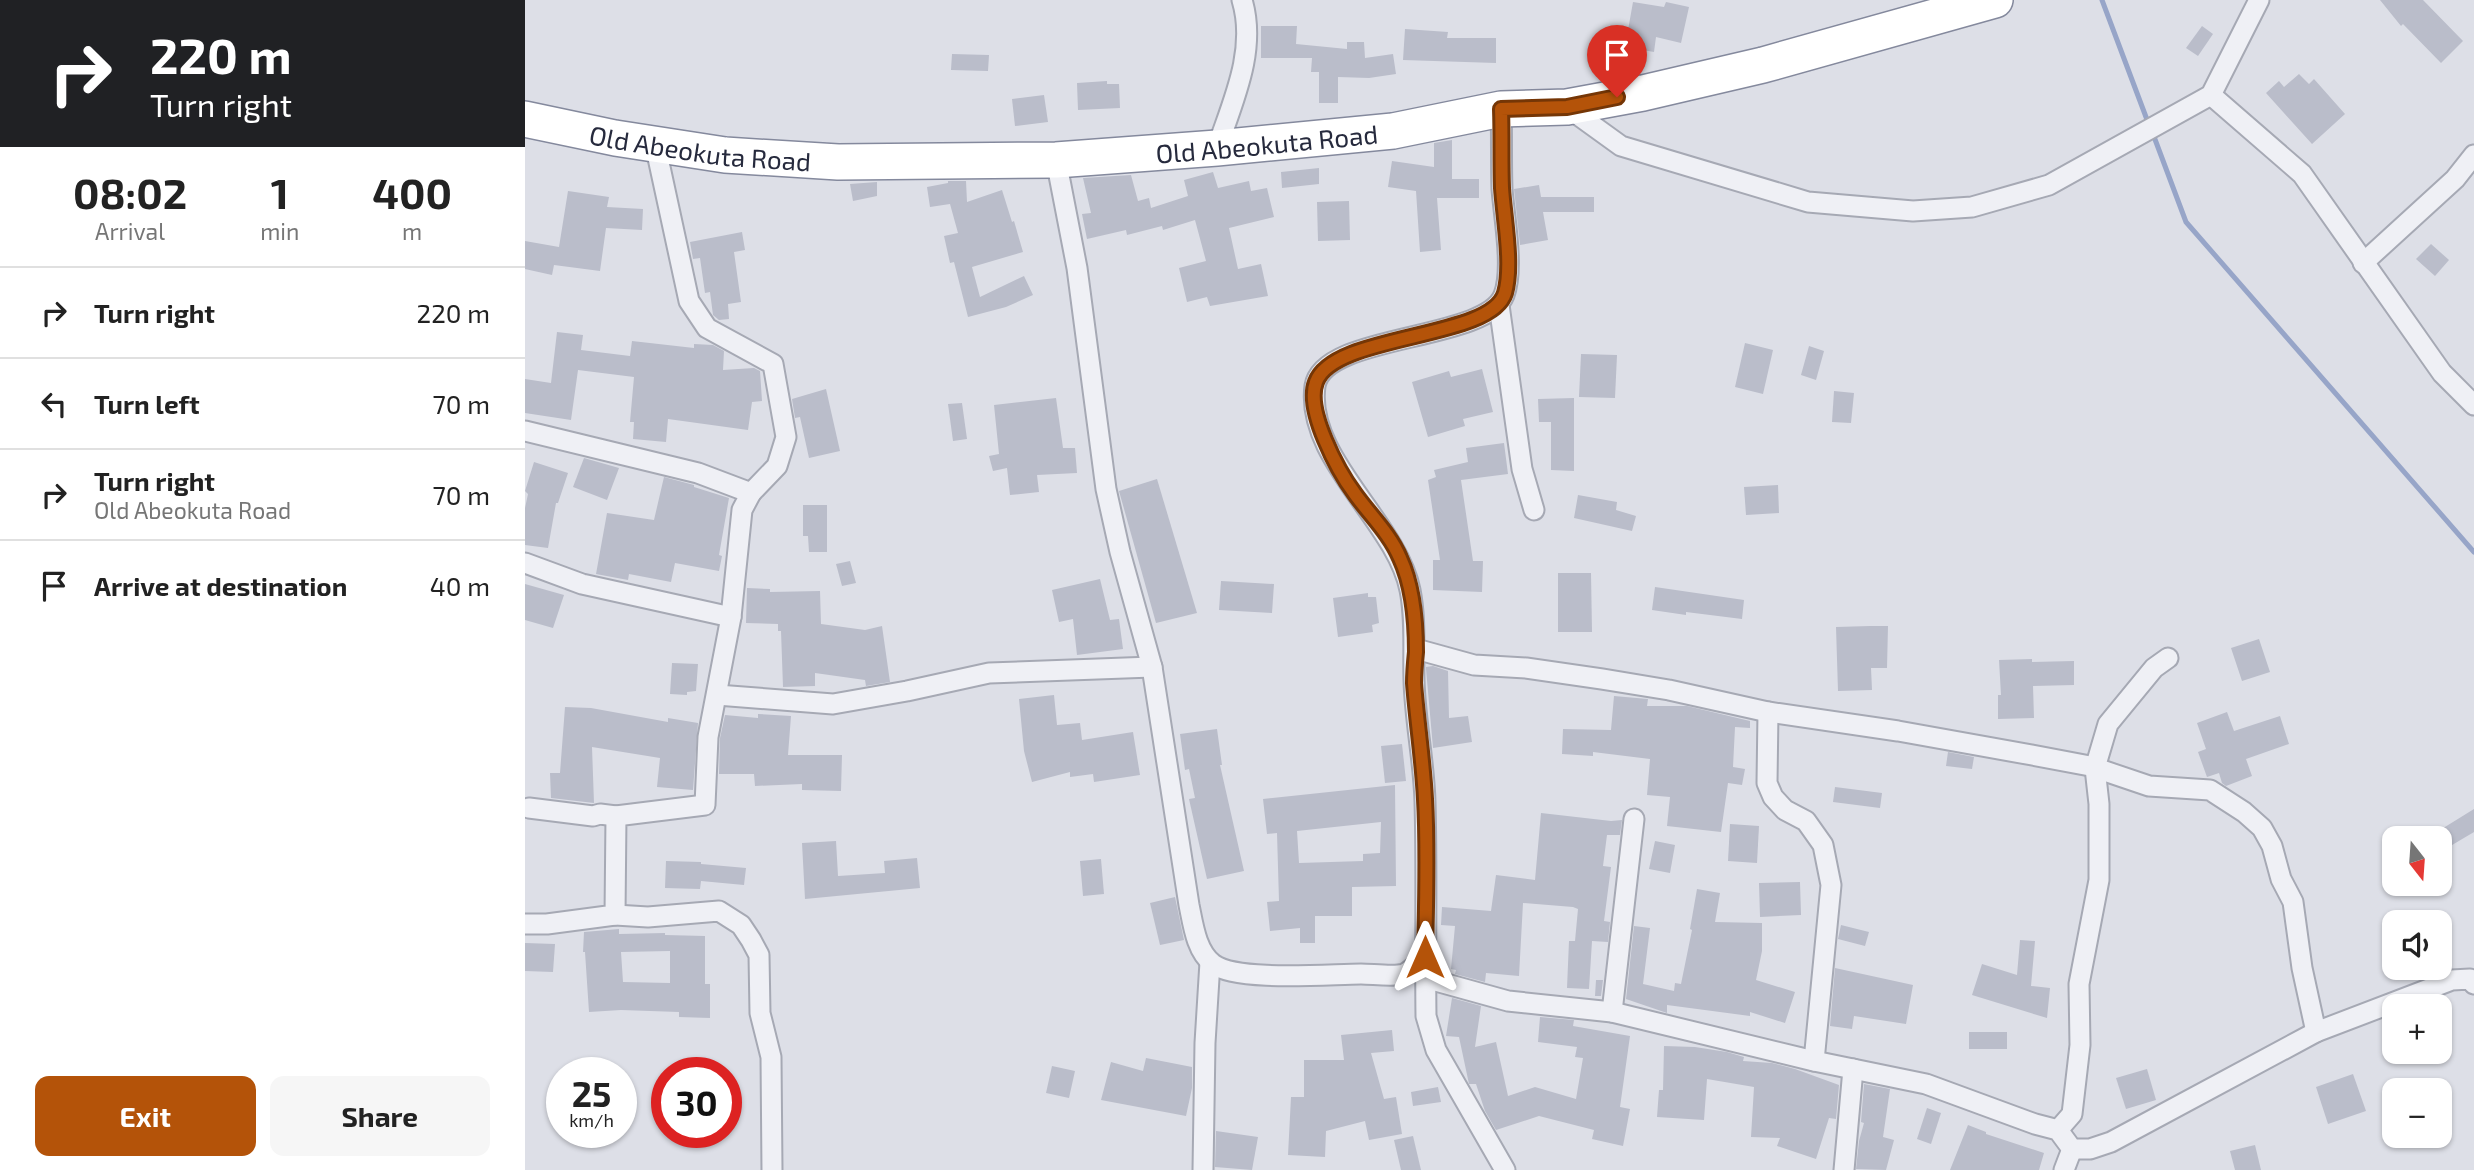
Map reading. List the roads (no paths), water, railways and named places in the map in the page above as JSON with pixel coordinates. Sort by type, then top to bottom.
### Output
[{"type":"highway","name":"Old Abeokuta Road","points":[[525,120],[725,155],[838,162],[1056,160],[1217,148],[1393,131],[1501,109],[1567,107],[1643,93],[1763,65],[1995,0]]},
{"type":"street","points":[[1217,148],[1240,79],[1248,41],[1242,0]]},
{"type":"street","points":[[1567,107],[1621,146],[1808,202],[1913,211],[1972,207],[2049,185],[2211,94],[2259,0]]},
{"type":"street","points":[[2211,94],[2302,174],[2442,373],[2474,405]]},
{"type":"street","points":[[1501,109],[1502,186],[1508,258],[1506,292],[1499,305],[1480,318],[1360,351],[1337,361],[1323,370],[1315,383],[1314,405],[1322,433],[1353,491],[1388,536],[1401,559],[1410,590],[1416,649],[1414,680],[1425,800],[1426,1016],[1436,1050],[1505,1170]]},
{"type":"street","points":[[529,808],[615,816],[705,805],[708,737],[731,617],[742,510],[751,493],[777,466],[786,437],[773,364],[708,328],[689,301],[655,144]]},
{"type":"street","points":[[2363,263],[2455,179],[2474,155]]},
{"type":"street","points":[[1056,160],[1077,268],[1106,489],[1120,552],[1152,667],[1191,918],[1202,950],[1210,962],[1220,968],[1292,975],[1404,974],[1425,957]]},
{"type":"street","points":[[1499,305],[1522,469],[1534,510]]},
{"type":"street","points":[[525,431],[698,473],[751,493]]},
{"type":"street","points":[[525,563],[582,584],[731,617]]},
{"type":"street","points":[[1416,649],[1474,665],[1526,668],[1616,681],[1767,712],[1898,731],[2095,768],[2149,786],[2210,790],[2244,811],[2262,828],[2272,846],[2281,879],[2293,902],[2302,968],[2316,1032]]},
{"type":"street","points":[[2058,1130],[2072,1114],[2080,1045],[2079,984],[2099,880],[2099,804],[2095,768],[2108,724],[2154,668],[2168,658]]},
{"type":"street","points":[[717,695],[833,704],[989,673],[1152,667]]},
{"type":"street","points":[[1767,712],[1767,783],[1773,797],[1785,810],[1806,821],[1823,845],[1831,885],[1814,1061]]},
{"type":"street","points":[[615,816],[615,915]]},
{"type":"street","points":[[1612,1012],[1634,819]]},
{"type":"street","points":[[525,924],[547,924],[615,915],[648,917],[719,911],[741,925],[759,955],[760,1013],[771,1057],[772,1170]]},
{"type":"street","points":[[1203,1170],[1205,1042],[1210,962]]},
{"type":"street","points":[[1426,978],[1508,1001],[1612,1012],[1814,1061],[1926,1084],[2058,1130],[2072,1149]]},
{"type":"street","points":[[2072,1149],[2090,1149],[2111,1142],[2316,1032],[2452,980],[2470,979],[2474,984]]},
{"type":"street","points":[[1844,1170],[1853,1069]]},
{"type":"street","points":[[2064,1170],[2072,1149]]},
{"type":"waterway","points":[[2102,0],[2149,125]]},
{"type":"waterway","points":[[2153,134],[2186,222],[2474,552]]}]
